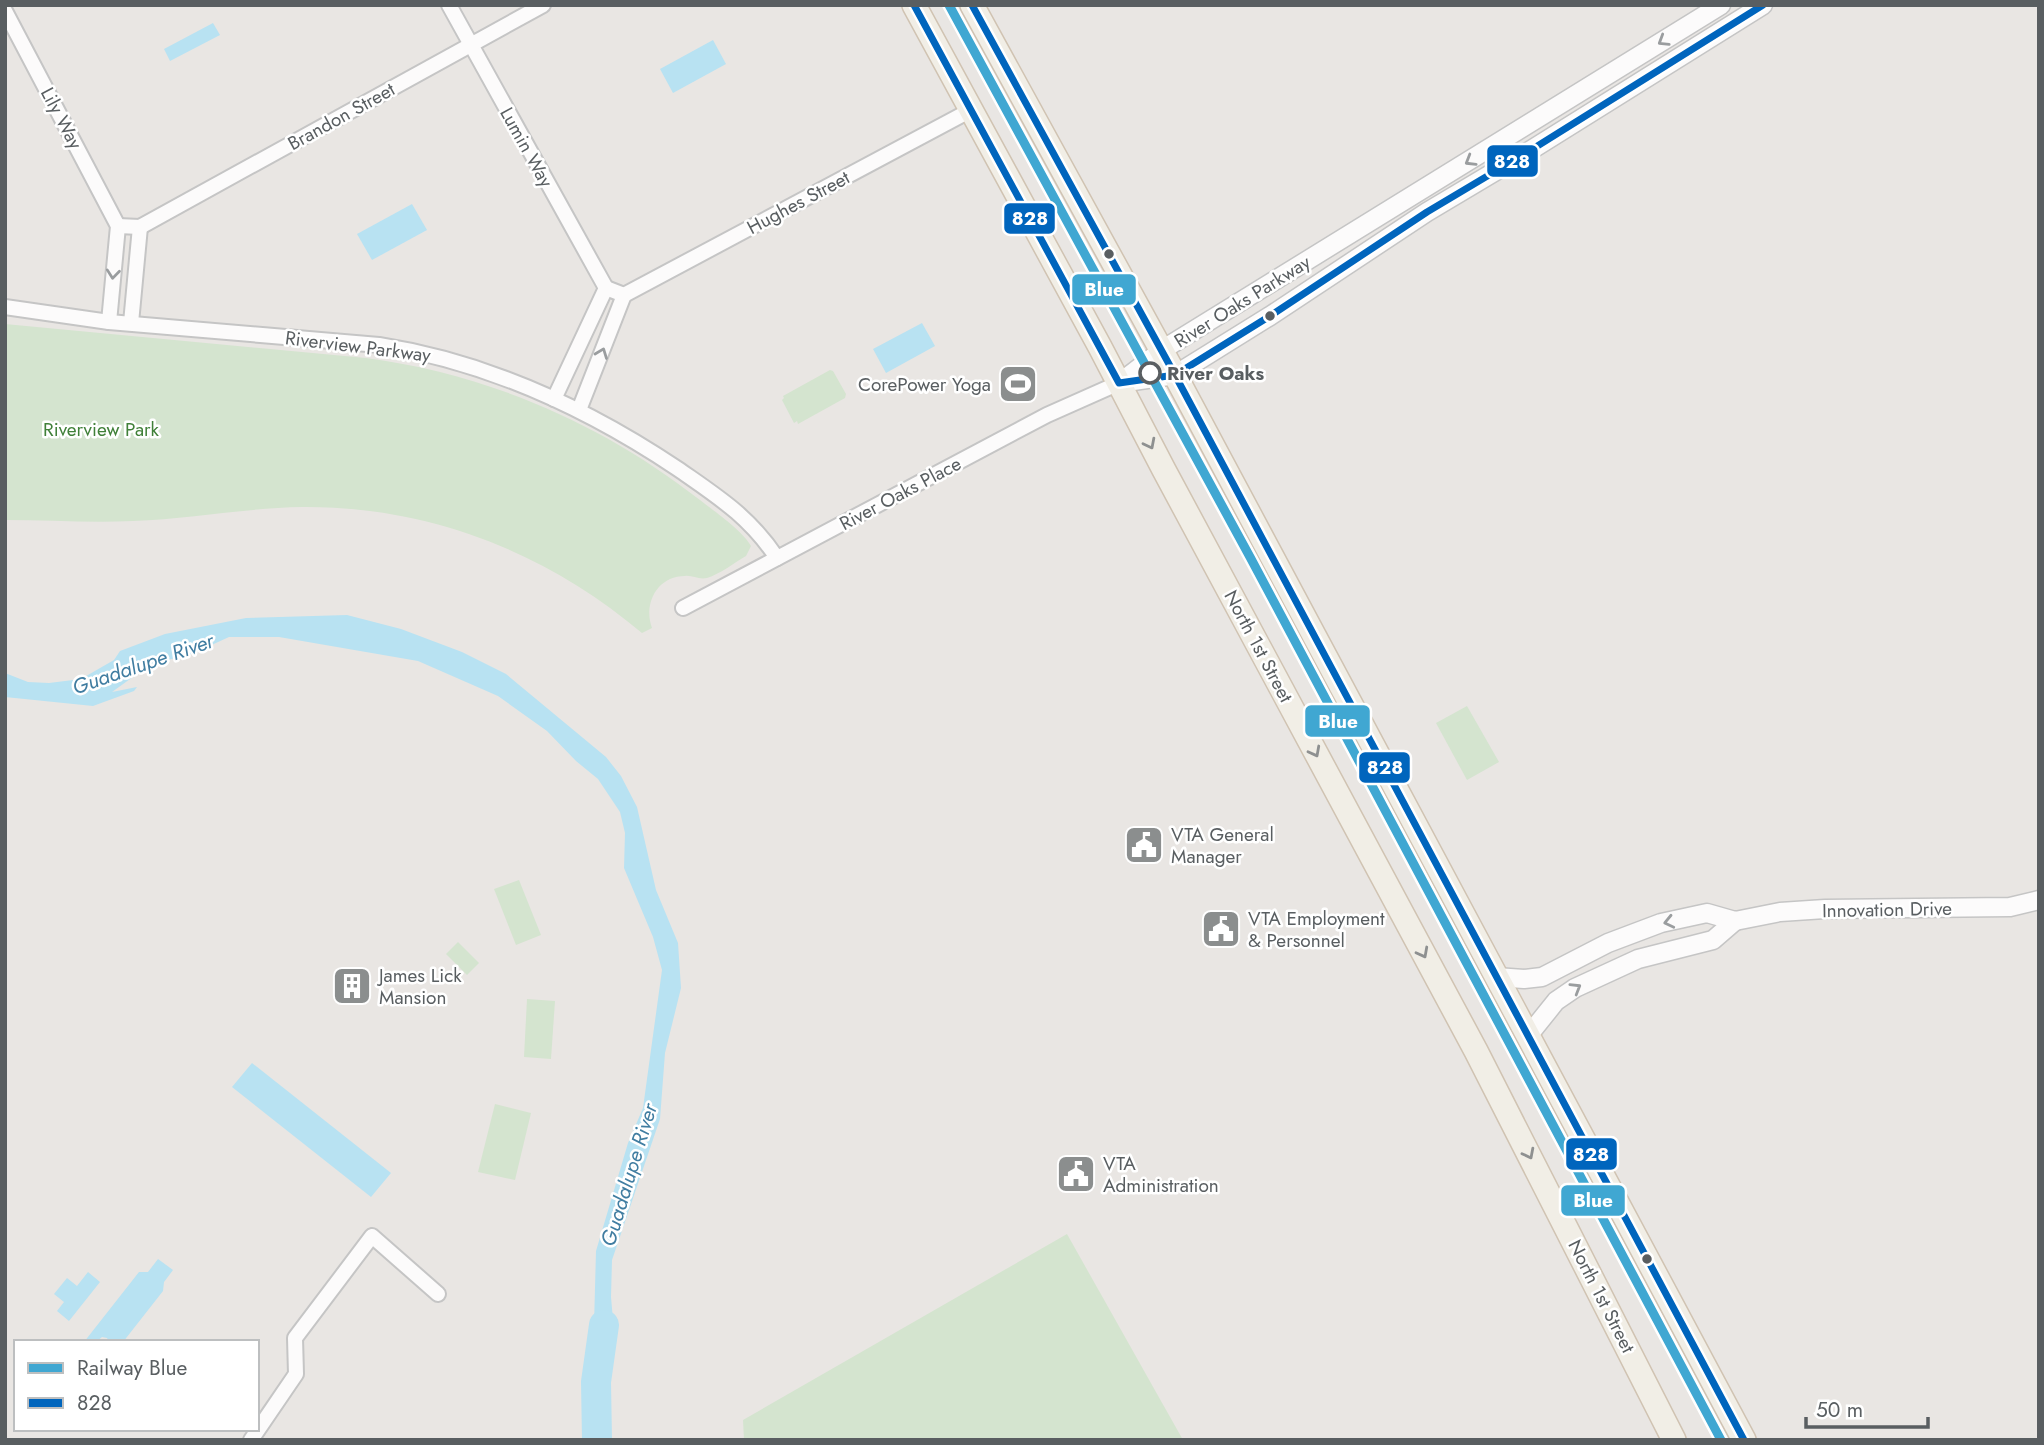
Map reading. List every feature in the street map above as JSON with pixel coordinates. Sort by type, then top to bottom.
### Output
[{"type":"main road","name":"North 1st Street","points":[[914,5],[1476,1051],[1674,1440]]},
{"type":"main road","points":[[972,5],[1175,374],[1744,1440]]},
{"type":"street","name":"Lumin Way","points":[[449,5],[606,288]]},
{"type":"street","name":"Brandon Street","points":[[118,226],[140,226],[543,5]]},
{"type":"street","name":"River Oaks Parkway","points":[[1119,383],[1162,350],[1721,5]]},
{"type":"street","name":"River Oaks Parkway","points":[[1119,383],[1175,374],[1427,212],[1763,5]]},
{"type":"street","name":"Lily Way","points":[[5,11],[118,226]]},
{"type":"street","name":"Hughes Street","points":[[624,295],[971,110]]},
{"type":"street","points":[[108,322],[118,226]]},
{"type":"street","points":[[131,323],[140,226]]},
{"type":"street","points":[[554,399],[606,288],[624,295],[579,410]]},
{"type":"street","name":"Riverview Parkway","points":[[5,307],[108,322],[379,345],[416,351],[500,374],[579,410],[715,494],[744,516],[777,558]]},
{"type":"street","name":"River Oaks Place","points":[[683,608],[1047,415],[1119,383]]},
{"type":"street","name":"Innovation Drive","points":[[1496,977],[1542,977],[1608,943],[1661,923],[1707,914],[1735,920],[1780,912],[2010,906],[2039,900]]},
{"type":"street","name":"Innovation Drive","points":[[1528,1036],[1556,1001],[1575,988],[1638,959],[1713,940],[1735,920]]},
{"type":"street","points":[[259,1428],[296,1374],[295,1338],[372,1236],[438,1294]]},
{"type":"green space","name":"Riverview Park","points":[[5,324],[366,358],[456,376],[542,406],[624,448],[720,515],[742,534],[751,546],[746,556],[712,576],[675,577],[660,586],[649,610],[652,628],[642,633],[605,604],[526,557],[484,539],[395,515],[302,507],[133,521],[5,520]]},
{"type":"green space","points":[[830,370],[846,394],[845,398],[798,424],[797,421],[794,423],[782,400],[783,396]]},
{"type":"green space","points":[[1467,706],[1499,762],[1467,780],[1436,723]]},
{"type":"green space","points":[[519,880],[541,935],[516,945],[494,889]]},
{"type":"green space","points":[[458,942],[479,963],[467,975],[446,954]]},
{"type":"green space","points":[[527,999],[555,1001],[551,1059],[524,1057]]},
{"type":"green space","points":[[495,1104],[531,1113],[515,1180],[478,1172]]},
{"type":"green space","points":[[1067,1234],[1183,1440],[744,1440],[743,1420]]},
{"type":"water","points":[[213,23],[220,35],[170,61],[164,49]]},
{"type":"water","points":[[713,40],[726,64],[673,93],[660,69]]},
{"type":"water","points":[[412,204],[427,230],[372,260],[357,234]]},
{"type":"water","points":[[922,323],[935,346],[886,373],[873,349]]},
{"type":"water","points":[[347,615],[401,629],[462,652],[506,674],[606,757],[621,776],[637,807],[656,890],[678,943],[681,988],[665,1053],[660,1119],[612,1260],[611,1297],[615,1343],[603,1367],[593,1362],[596,1251],[628,1143],[643,1108],[662,970],[653,937],[624,868],[625,833],[620,812],[598,779],[547,731],[498,696],[418,661],[279,637],[229,637],[192,654],[151,664],[112,692],[137,687],[134,691],[93,706],[5,697],[5,673],[28,682],[49,683],[81,679],[114,660],[120,651],[165,634],[246,618]]},
{"type":"water","points":[[252,1063],[391,1173],[371,1197],[232,1087]]},
{"type":"water","points":[[158,1259],[173,1270],[164,1282],[163,1291],[125,1340],[108,1340],[102,1337],[98,1340],[86,1340],[139,1272],[148,1272]]},
{"type":"water","points":[[88,1272],[100,1282],[69,1321],[57,1311],[64,1302],[54,1294],[67,1278],[77,1286]]},
{"type":"waterway","name":"Guadalupe River","points":[[597,1440],[596,1382],[604,1325]]},
{"type":"rail line","name":"Blue","points":[[949,5],[1250,557],[1721,1440]]},
{"type":"transit line","name":"828","points":[[914,5],[1119,383],[1175,375],[1427,212],[1763,5]]},
{"type":"transit line","name":"828","points":[[972,5],[1175,375],[1744,1440]]},
{"type":"place","name":"River Oaks","points":[[1150,373]]},
{"type":"place","name":"CorePower Yoga","points":[[1018,384]]},
{"type":"place","name":"VTA General Manager","points":[[1144,845]]},
{"type":"place","name":"VTA Employment & Personnel","points":[[1221,929]]},
{"type":"place","name":"James Lick Mansion","points":[[352,986]]},
{"type":"place","name":"VTA Administration","points":[[1076,1174]]}]
